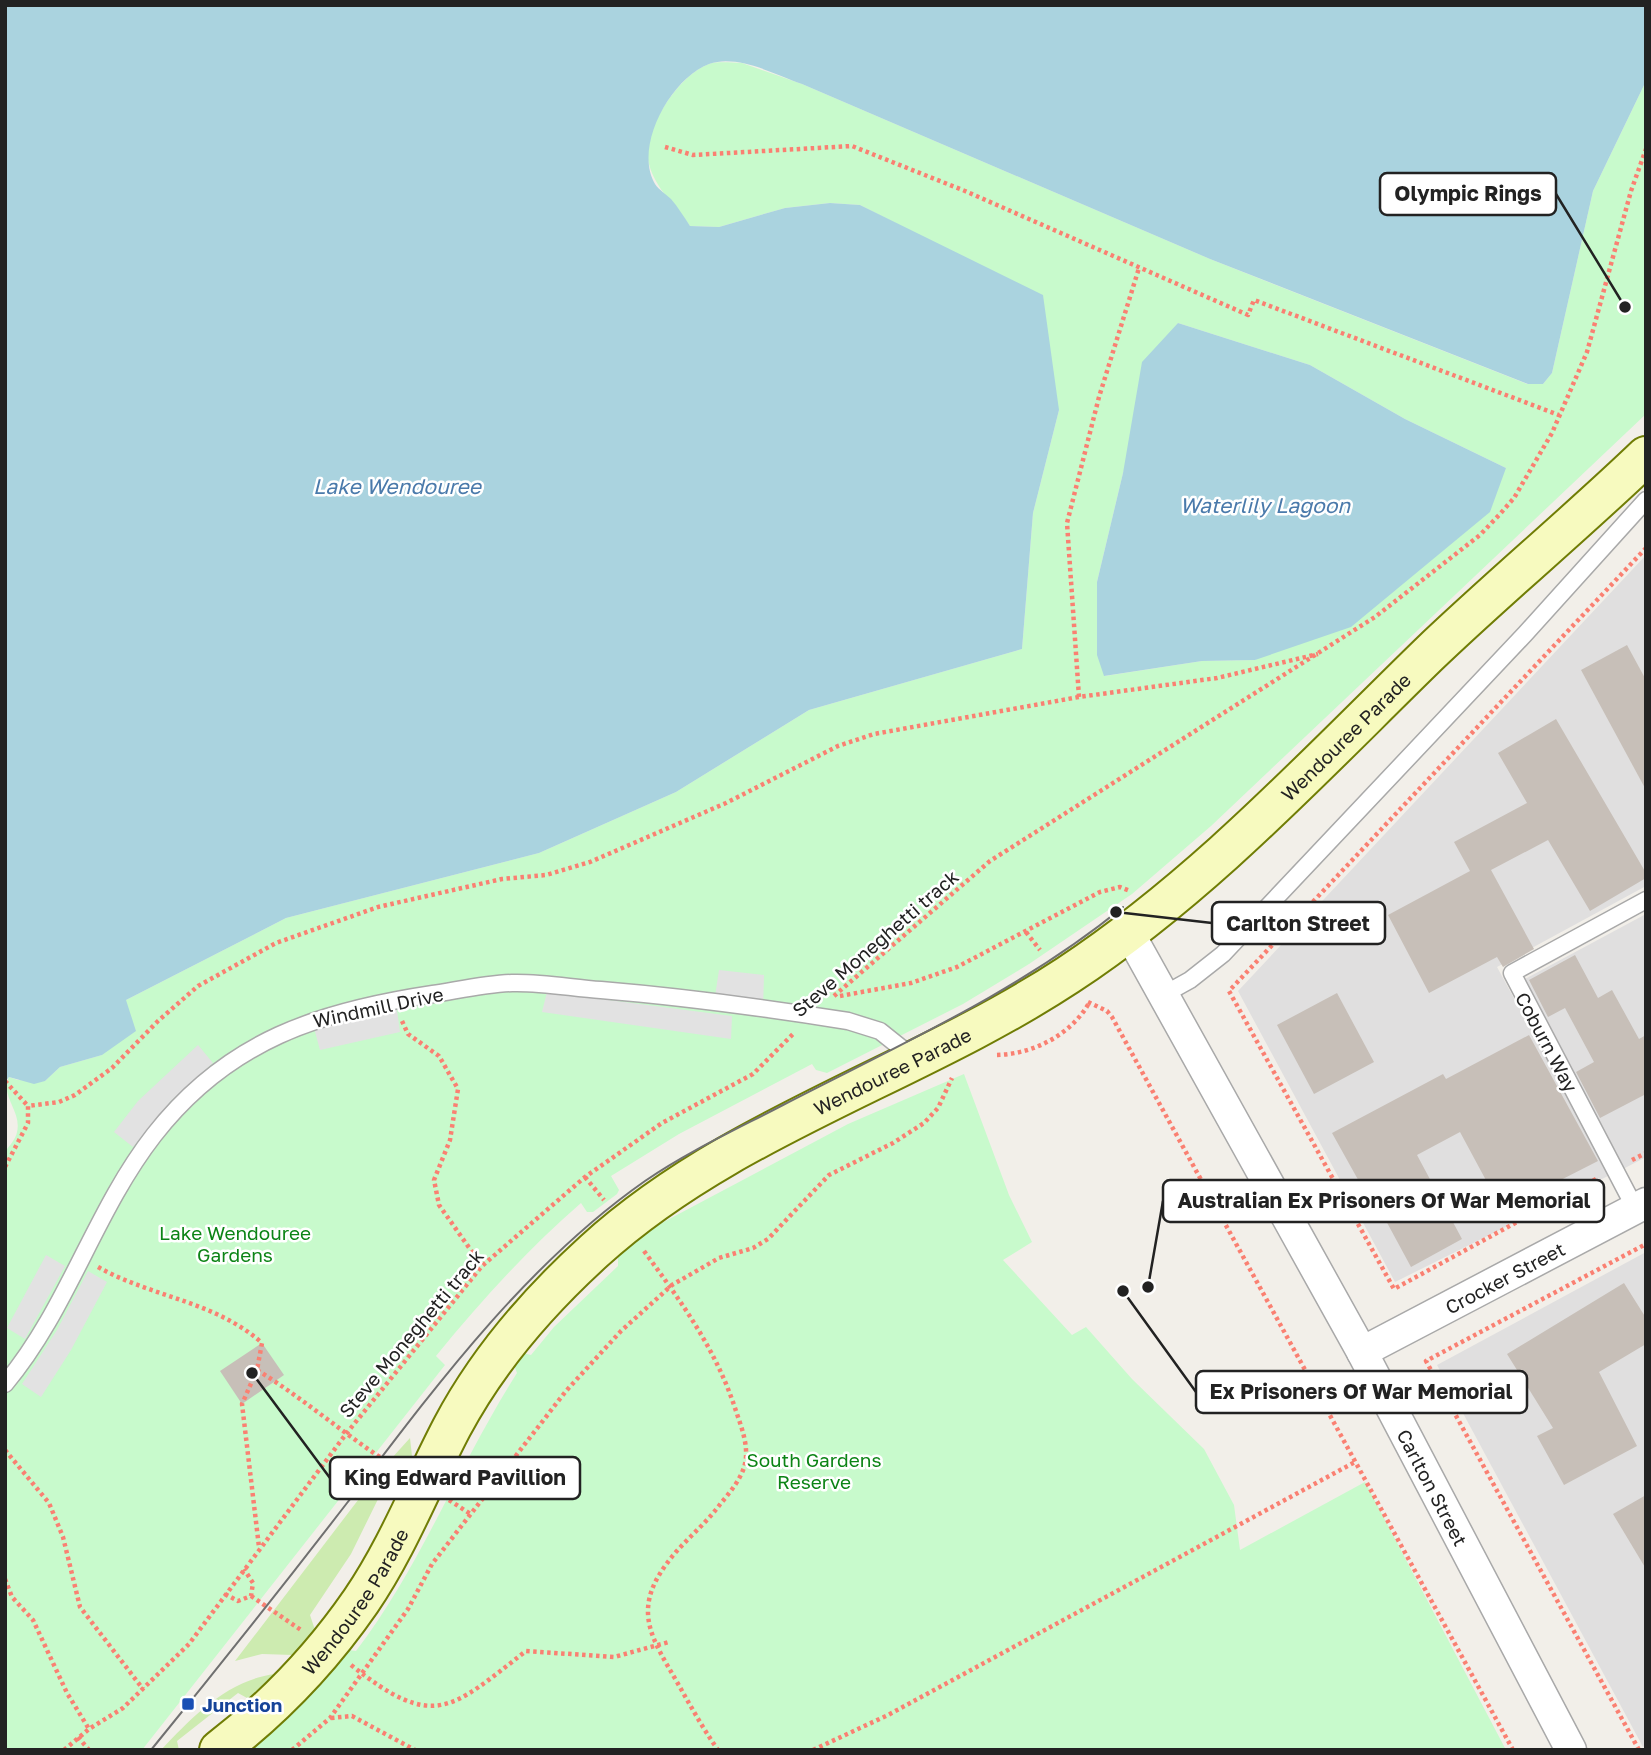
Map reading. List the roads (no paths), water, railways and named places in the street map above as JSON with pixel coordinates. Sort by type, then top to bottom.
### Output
[{"type":"street","name":"Wendouree Parade","points":[[219,1750],[285,1694],[338,1633],[374,1579],[469,1398],[512,1338],[562,1281],[597,1248],[638,1214],[696,1175],[760,1139],[917,1061],[1024,1002],[1129,933],[1228,850],[1438,646],[1646,456]]},
{"type":"street","name":"Carlton Street","points":[[1129,933],[1362,1352],[1571,1750]]},
{"type":"street","name":"Crocker Street","points":[[1362,1352],[1640,1205]]},
{"type":"lane","points":[[1163,995],[1190,980],[1223,954],[1525,634],[1646,500]]},
{"type":"lane","name":"Coburn Way","points":[[1640,1205],[1615,1169],[1512,973],[1646,900]]},
{"type":"lane","name":"Windmill Drive","points":[[5,1384],[34,1346],[130,1168],[174,1113],[242,1055],[288,1028],[310,1020],[384,1002],[514,983],[642,994],[812,1015],[872,1027],[917,1061]]},
{"type":"water","name":"Lake Wendouree","points":[[5,5],[1646,5],[1646,81],[1593,191],[1552,373],[1543,384],[1528,384],[1210,259],[769,71],[744,64],[720,62],[709,64],[695,72],[681,83],[669,98],[652,133],[649,152],[649,169],[655,184],[674,202],[690,226],[719,227],[785,208],[830,203],[860,205],[1043,295],[1059,410],[1033,513],[1022,649],[809,710],[676,792],[539,853],[286,918],[126,1000],[136,1031],[102,1055],[60,1067],[45,1081],[34,1084],[9,1077],[5,1082]]},
{"type":"water","name":"Waterlily Lagoon","points":[[1178,323],[1310,365],[1405,419],[1506,468],[1490,512],[1351,627],[1255,660],[1202,661],[1104,676],[1097,655],[1097,582],[1123,473],[1142,362]]},
{"type":"tram line","points":[[151,1750],[275,1596],[448,1372],[521,1289],[601,1214],[645,1181],[696,1150],[959,1015],[1002,990],[1044,965],[1123,907]]},
{"type":"place","name":"Olympic Rings","points":[[1625,307]]},
{"type":"place","name":"Carlton Street","points":[[1116,912]]},
{"type":"place","name":"Australian Ex Prisoners Of War Memorial","points":[[1148,1287]]},
{"type":"place","name":"Ex Prisoners Of War Memorial","points":[[1123,1291]]},
{"type":"place","name":"King Edward Pavillion","points":[[252,1373]]},
{"type":"place","name":"Junction","points":[[188,1704]]},
{"type":"park label","name":"Lake Wendouree Gardens","points":[[235,1243]]},
{"type":"park label","name":"South Gardens Reserve","points":[[814,1470]]}]
